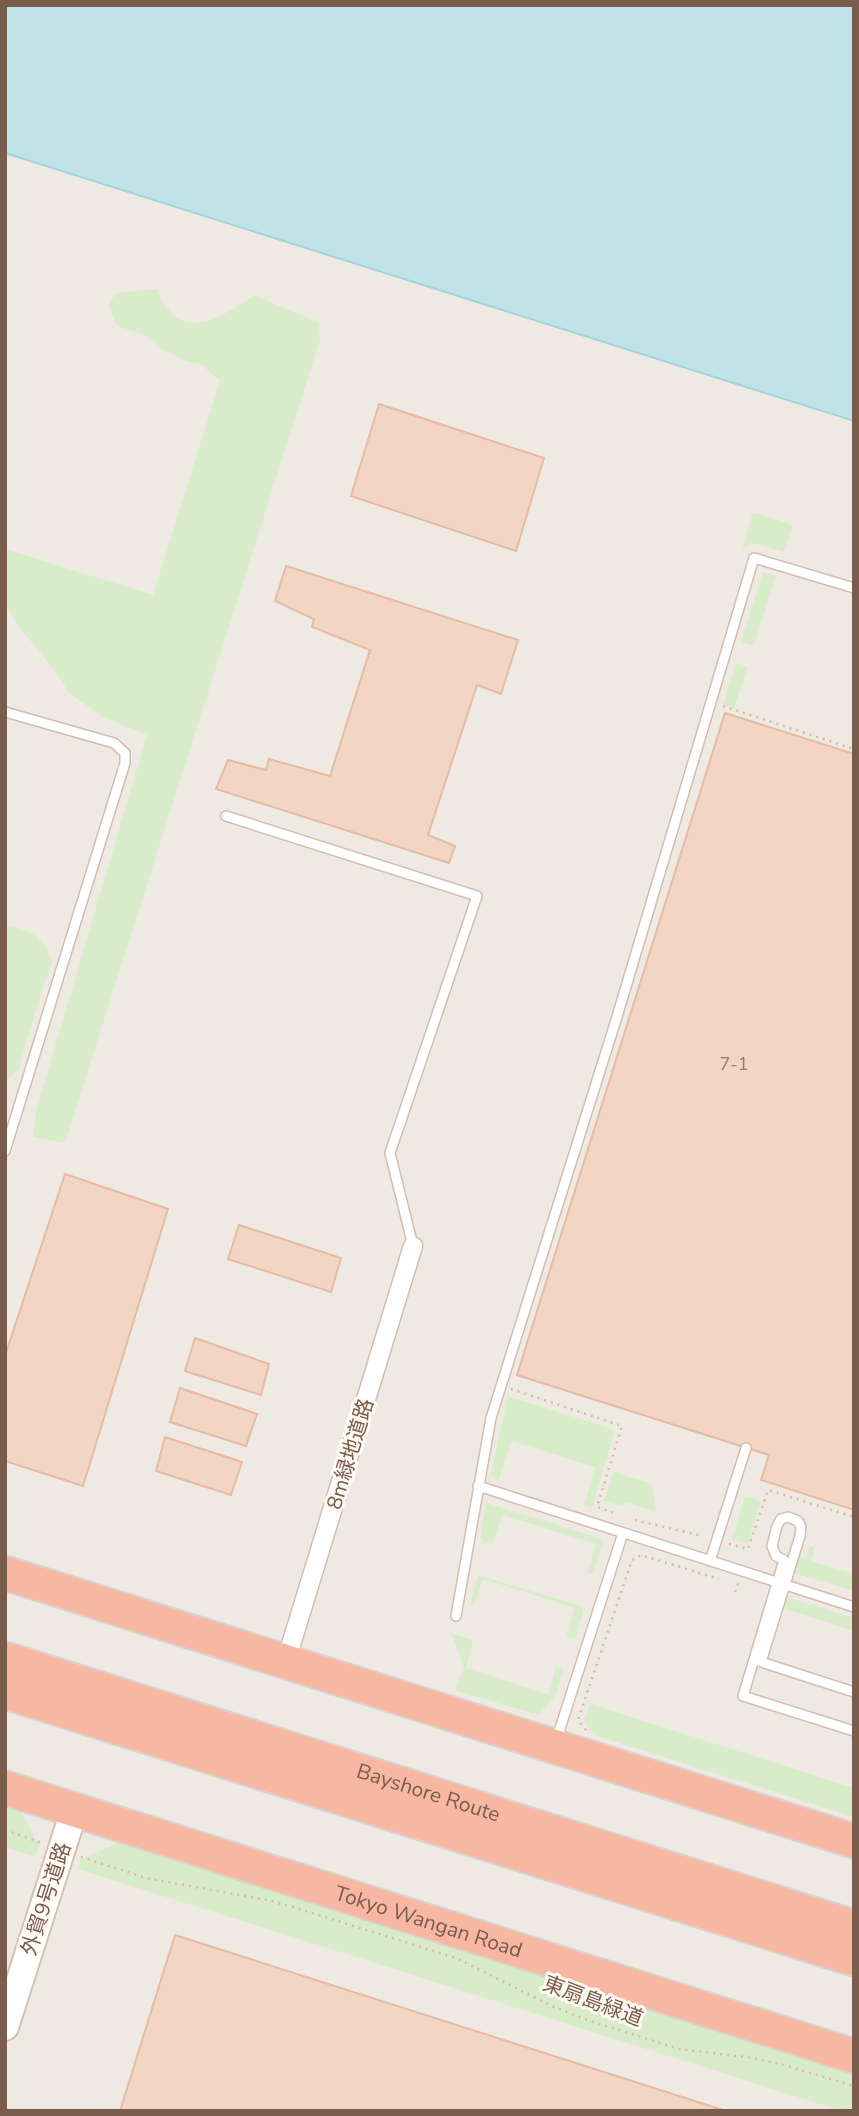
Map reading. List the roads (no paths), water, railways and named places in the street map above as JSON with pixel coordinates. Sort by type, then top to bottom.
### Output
[{"type":"highway","points":[[5,1573],[854,1841]]},
{"type":"highway","name":"Bayshore Route","points":[[5,1659],[854,1927]]},
{"type":"highway","name":"Bayshore Route","points":[[5,1692],[854,1959]]},
{"type":"highway","name":"Tokyo Wangan Road","points":[[5,1788],[854,2056]]},
{"type":"street","name":"8m緑地道路","points":[[286,1661],[413,1246]]},
{"type":"street","name":"外貿9号道路","points":[[5,2027],[74,1811]]},
{"type":"lane","points":[[456,1616],[491,1419],[650,907],[754,558],[854,588]]},
{"type":"lane","points":[[5,712],[114,743],[125,753],[125,763],[5,1152]]},
{"type":"lane","points":[[226,816],[477,896],[390,1153],[413,1246]]},
{"type":"lane","points":[[710,1561],[746,1448]]},
{"type":"lane","points":[[478,1486],[854,1607]]},
{"type":"lane","points":[[854,1692],[761,1662],[781,1584],[784,1560],[776,1556],[772,1546],[777,1526],[782,1519],[788,1517],[798,1521],[801,1527],[800,1536],[781,1584],[743,1696],[854,1731]]},
{"type":"lane","points":[[554,1746],[623,1533]]},
{"type":"water","points":[[5,5],[854,5],[854,421],[5,153]]}]
